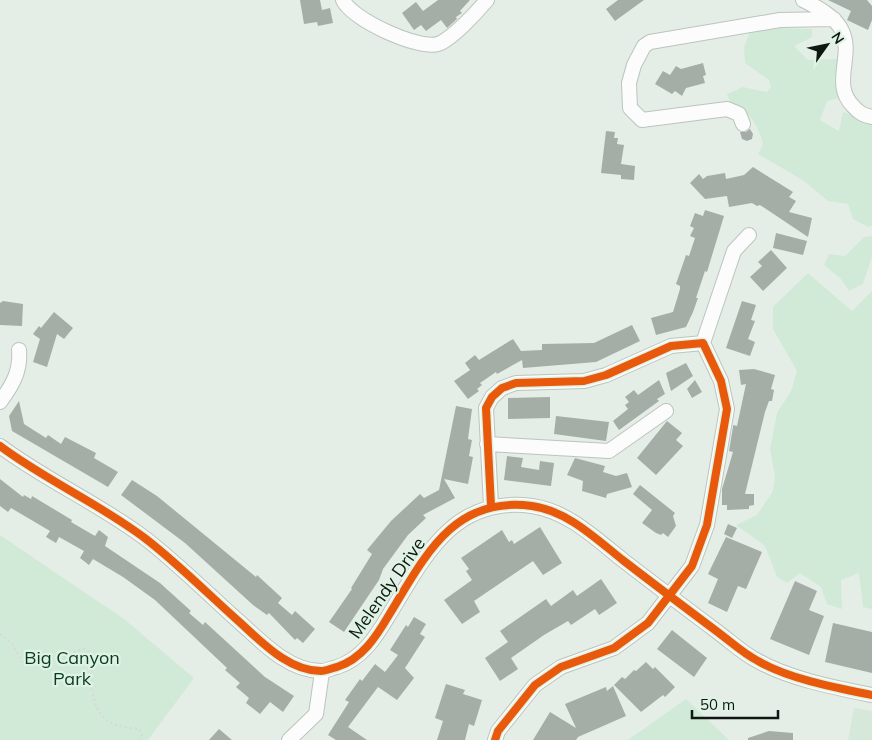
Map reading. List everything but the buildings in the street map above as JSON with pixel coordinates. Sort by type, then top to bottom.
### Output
[{"type":"street","points":[[343,0],[356,17],[420,44],[436,45],[449,38],[487,0]]},
{"type":"street","points":[[803,0],[834,19],[843,32],[846,54],[843,89],[847,100],[861,115],[872,117]]},
{"type":"street","points":[[743,124],[739,114],[727,109],[642,120],[635,115],[630,108],[629,83],[634,65],[644,46],[660,39],[690,37],[780,20],[834,19]]},
{"type":"street","points":[[494,740],[498,731],[536,685],[560,667],[614,648],[648,624],[692,566],[707,525],[727,409],[721,381],[703,343],[734,251],[749,236]]},
{"type":"street","points":[[491,506],[486,408],[492,397],[502,388],[516,383],[591,379],[606,375],[671,346],[703,343]]},
{"type":"street","points":[[0,402],[13,384],[20,361],[19,350]]},
{"type":"street","points":[[487,444],[609,451],[666,411]]},
{"type":"street","points":[[0,446],[146,539],[259,639],[290,663],[322,672],[316,714],[289,740]]},
{"type":"street","name":"Melendy Drive","points":[[322,672],[348,663],[372,642],[425,556],[448,528],[476,511],[491,506],[534,506],[558,514],[578,525],[758,662],[818,684],[872,695]]},
{"type":"path","points":[[0,634],[12,644],[22,661],[27,664],[38,659],[56,661],[74,650],[85,649],[91,653],[92,691],[101,714],[114,724],[139,729],[142,735],[141,740]]},
{"type":"shaded area","points":[[854,708],[872,711],[872,740],[848,740]]},
{"type":"green space","points":[[778,28],[812,29],[812,37],[794,46],[808,60],[838,59],[838,72],[834,79],[839,98],[827,101],[820,120],[839,131],[843,112],[872,121],[872,226],[868,227],[853,219],[848,204],[828,201],[804,181],[758,154],[763,144],[755,124],[748,114],[730,102],[727,94],[743,87],[767,92],[771,87],[769,80],[745,63],[744,47],[750,32]]},
{"type":"green space","points":[[872,236],[872,257],[863,284],[849,291],[841,279],[824,265],[829,254],[845,256],[864,237]]},
{"type":"green space","points":[[808,273],[852,311],[872,291],[872,609],[863,607],[859,573],[841,580],[842,609],[827,604],[821,587],[800,573],[787,583],[777,577],[765,546],[736,525],[757,515],[773,491],[775,476],[770,449],[777,413],[791,391],[797,371],[773,329],[773,307]]},
{"type":"green space","name":"Big Canyon Park","points":[[0,535],[124,619],[194,678],[148,740],[0,740]]},
{"type":"green space","points":[[686,699],[729,740],[628,740]]},
{"type":"cycle path","points":[[491,506],[486,408],[492,397],[502,388],[516,383],[584,381],[606,375],[671,346],[703,343],[721,381],[727,409],[707,525],[692,566],[648,623],[614,648],[561,667],[535,685],[498,731],[495,740]]},
{"type":"cycle path","points":[[0,446],[146,539],[264,644],[285,660],[309,670],[323,671],[337,667],[354,659],[361,653],[379,631],[415,572],[429,553],[444,535],[461,521],[481,510],[505,505],[532,506],[558,514],[581,527],[753,658],[798,678],[872,695]]}]
